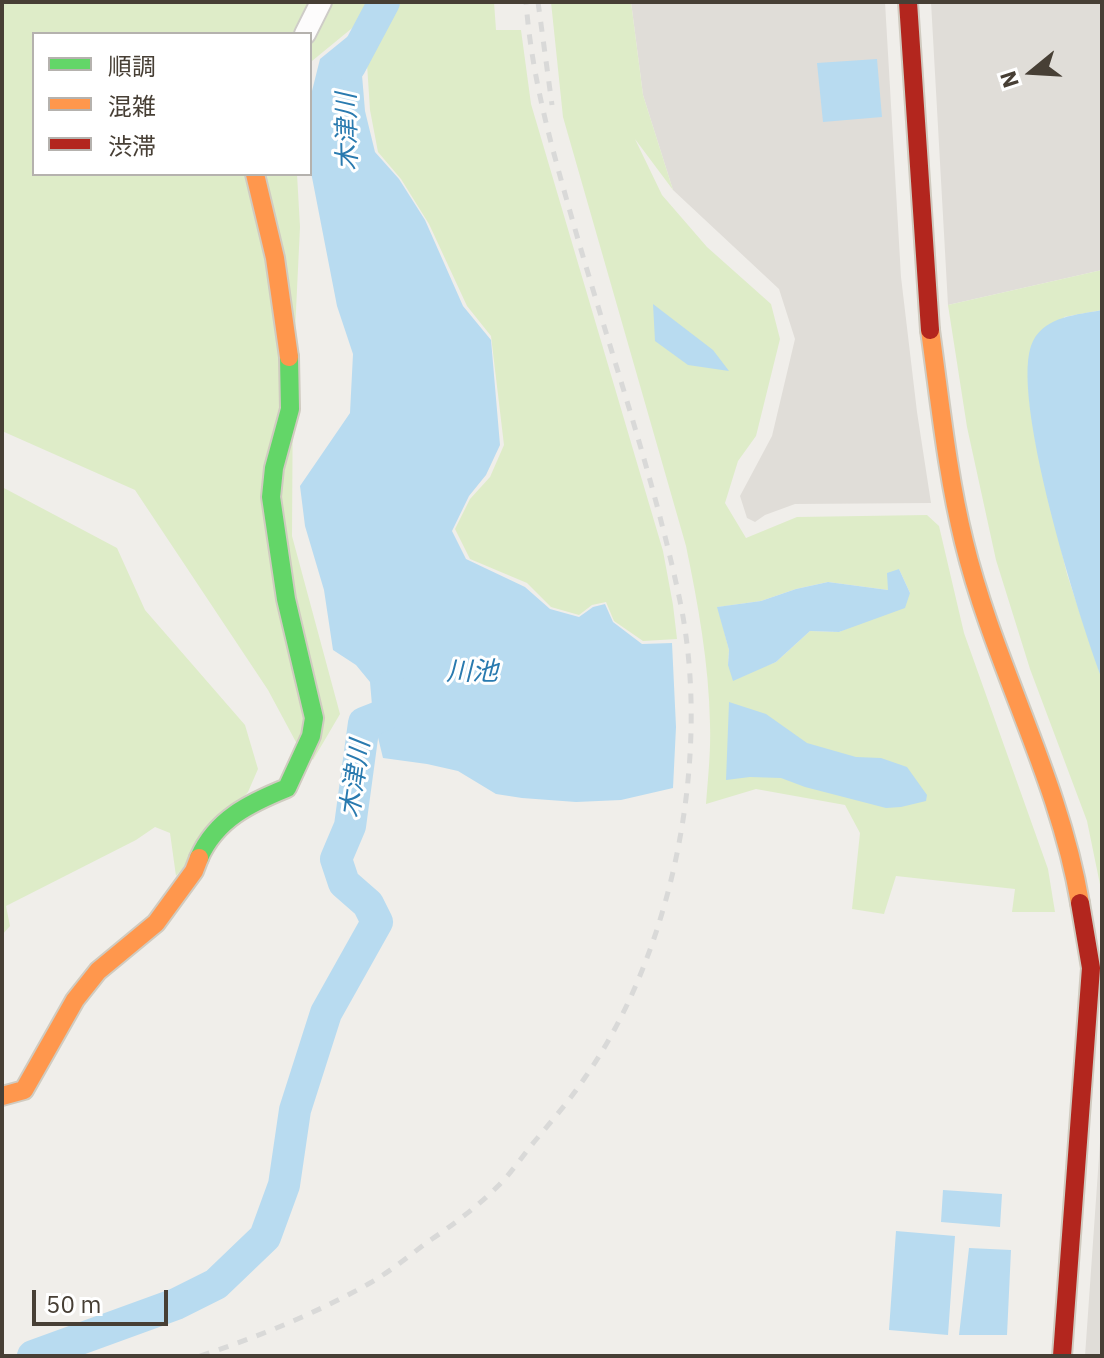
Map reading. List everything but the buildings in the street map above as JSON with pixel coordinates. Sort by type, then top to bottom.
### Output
[{"type":"street","points":[[306,32],[321,2]]},
{"type":"street","points":[[908,2],[929,325],[964,542],[990,625],[1056,808],[1097,969],[1062,1356]]},
{"type":"street","points":[[2,1096],[24,1090],[75,1000],[98,971],[156,923],[194,871],[206,842],[242,807],[287,788],[311,736],[314,718],[286,599],[271,497],[274,468],[290,409],[291,368],[275,258],[255,176]]},
{"type":"shaded area","points":[[631,2],[885,2],[901,277],[931,503],[795,504],[755,522],[747,518],[740,496],[772,436],[795,339],[779,289],[673,190],[643,95]]},
{"type":"shaded area","points":[[931,2],[1102,2],[1102,270],[948,305]]},
{"type":"shaded area","points":[[1102,1114],[1102,1356],[1085,1356]]},
{"type":"green space","points":[[2,2],[494,2],[496,30],[521,30],[531,104],[663,551],[677,639],[643,641],[614,621],[606,602],[592,605],[579,615],[551,607],[527,583],[470,559],[455,529],[470,499],[490,477],[504,445],[491,336],[467,306],[429,224],[401,179],[378,152],[370,110],[367,64],[384,30],[362,20],[312,61],[312,32],[32,32],[32,176],[297,176],[300,227],[293,373],[292,536],[340,714],[313,760],[297,744],[268,690],[135,490],[2,431]]},
{"type":"green space","points":[[551,2],[631,2],[643,95],[673,190],[635,139],[662,195],[707,247],[771,304],[780,339],[756,436],[738,461],[725,503],[746,538],[797,517],[927,515],[939,526],[964,633],[1048,869],[1055,912],[1012,912],[1015,889],[896,876],[884,914],[852,909],[860,833],[845,805],[756,789],[706,804],[710,744],[708,679],[686,546],[563,117]],"holes":[[[899,569],[910,593],[839,632],[810,631],[776,662],[755,670],[728,665],[729,650],[718,607],[761,601],[828,582],[888,590]]]},
{"type":"green space","points":[[1102,270],[1102,310],[1064,317],[1035,439],[1067,574],[1102,679],[1102,894],[1087,821],[1030,669],[996,560],[967,427],[948,305]]},
{"type":"green space","points":[[2,487],[117,548],[145,610],[245,725],[258,769],[248,792],[176,876],[170,833],[155,827],[136,840],[6,906],[10,926],[2,935]]},
{"type":"water","name":"川池","points":[[363,24],[379,33],[361,63],[365,111],[375,152],[399,179],[425,220],[463,306],[491,340],[500,445],[452,531],[466,559],[525,587],[550,609],[579,617],[593,607],[605,604],[613,622],[642,644],[672,643],[676,727],[673,788],[621,800],[576,802],[522,798],[496,794],[458,771],[383,758],[373,717],[370,682],[356,665],[333,650],[324,590],[305,526],[300,486],[350,413],[353,354],[337,306],[312,176],[312,91],[320,59]]},
{"type":"water","points":[[877,59],[882,117],[823,122],[817,63]]},
{"type":"water","points":[[653,304],[713,350],[729,371],[688,365],[655,341]]},
{"type":"water","points":[[1102,310],[1102,679],[1078,609],[1050,507],[1030,407],[1028,368],[1033,341],[1046,326],[1073,315]]},
{"type":"water","points":[[899,569],[910,593],[905,608],[839,632],[810,631],[776,662],[733,681],[728,665],[729,650],[717,607],[761,601],[828,582],[888,590],[887,573]]},
{"type":"water","points":[[729,702],[766,714],[807,743],[856,757],[881,758],[907,767],[927,795],[926,801],[886,808],[781,778],[726,780]]},
{"type":"water","points":[[943,1190],[1002,1194],[1000,1227],[941,1222]]},
{"type":"water","points":[[896,1231],[955,1236],[948,1335],[889,1330]]},
{"type":"water","points":[[969,1248],[1011,1250],[1007,1335],[959,1335]]},
{"type":"waterway","name":"木津川","points":[[350,66],[384,2]]},
{"type":"waterway","name":"木津川","points":[[33,1356],[176,1304],[216,1284],[265,1237],[284,1185],[295,1110],[326,1013],[377,922],[368,904],[344,883],[336,859],[350,826],[364,723],[387,714],[390,687]]},
{"type":"railway","points":[[200,1356],[287,1324],[370,1283],[456,1222],[503,1181],[578,1087],[615,1028],[641,972],[662,912],[678,850],[687,786],[691,723],[689,661],[680,601],[644,458],[550,140],[533,59],[526,2]]},
{"type":"railway","points":[[538,2],[552,105]]},
{"type":"traffic: fast","points":[[199,858],[215,833],[236,814],[287,788],[311,736],[314,718],[286,599],[271,497],[274,468],[290,409],[289,357]]},
{"type":"traffic: slow","points":[[255,176],[275,258],[289,357]]},
{"type":"traffic: slow","points":[[930,330],[948,463],[964,542],[992,633],[1057,811],[1080,903]]},
{"type":"traffic: slow","points":[[2,1096],[24,1090],[75,1000],[98,971],[156,923],[194,871],[199,858]]},
{"type":"traffic: jam","points":[[908,2],[930,330]]},
{"type":"traffic: jam","points":[[1062,1356],[1091,968],[1080,903]]}]
